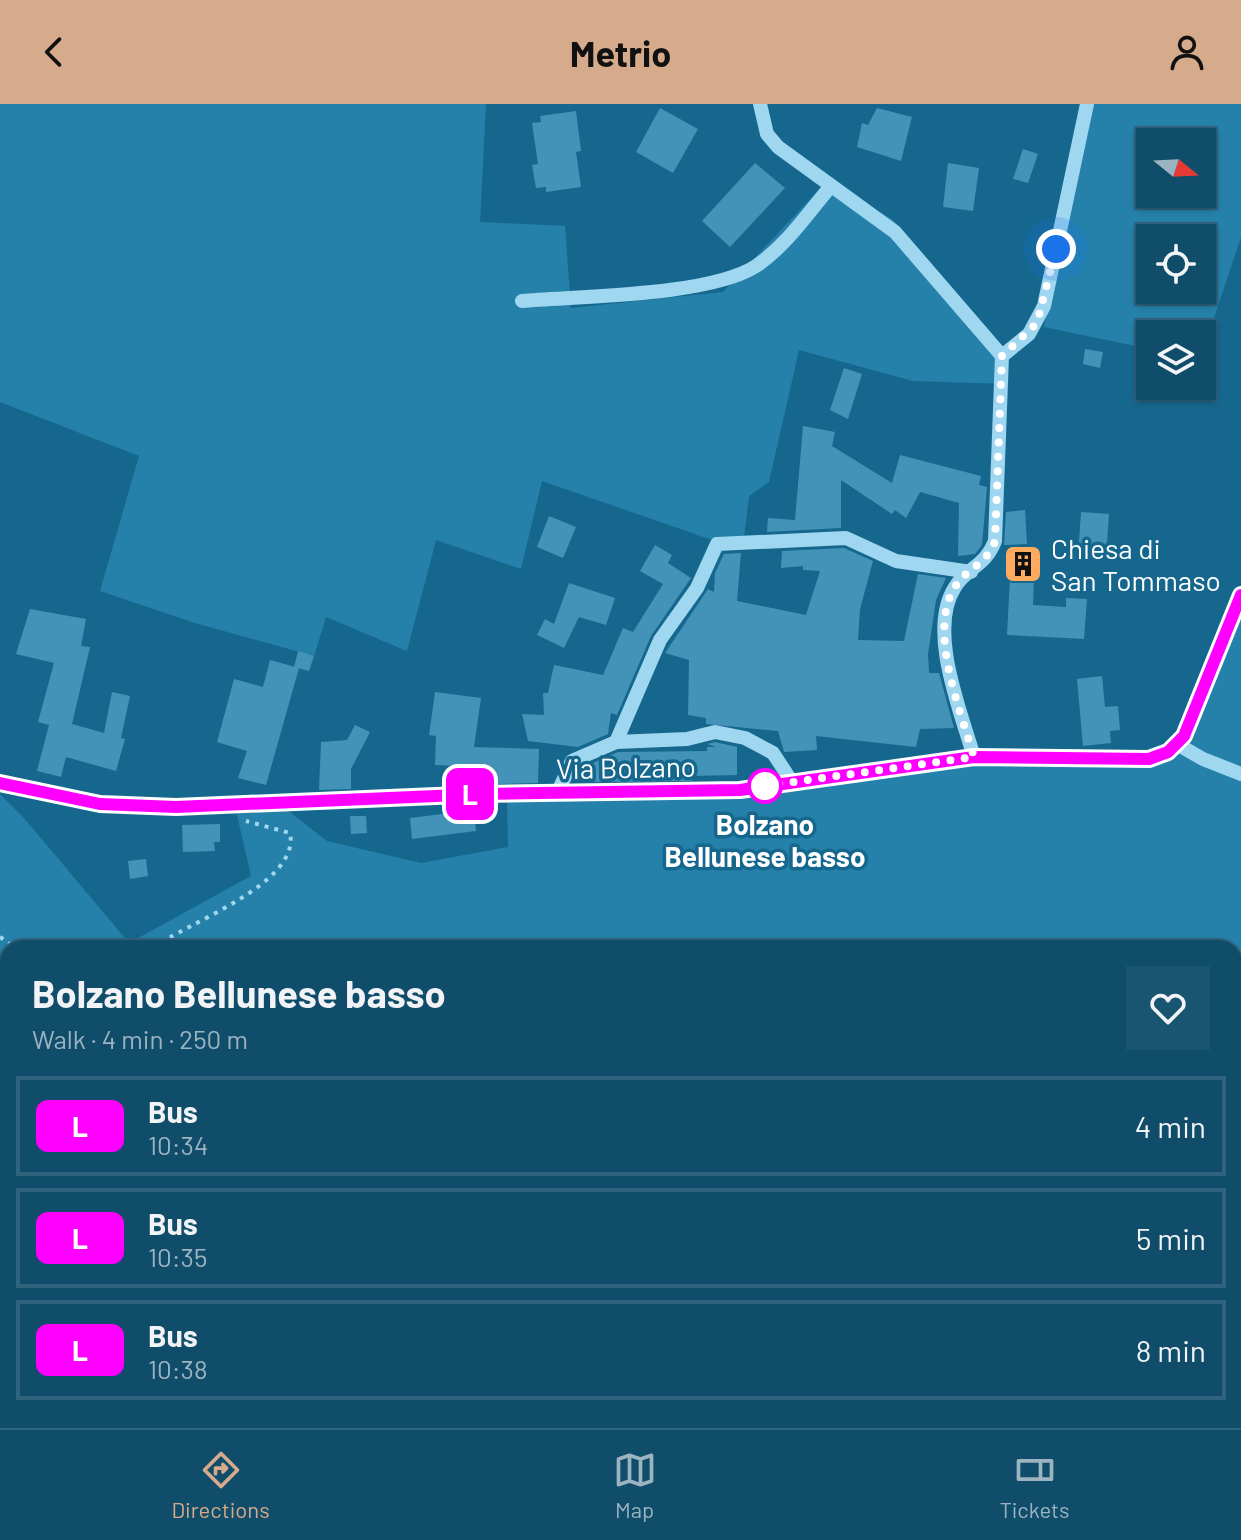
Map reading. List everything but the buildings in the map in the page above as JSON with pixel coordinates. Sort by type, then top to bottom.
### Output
[{"type":"street","points":[[760,104],[767,134],[778,147],[895,232],[1002,356],[995,541],[989,556],[950,596],[945,635],[947,662],[974,757]]},
{"type":"street","points":[[1002,356],[1029,334],[1044,306],[1087,104]]},
{"type":"street","points":[[522,301],[705,285],[738,276],[756,266],[786,240],[831,186]]},
{"type":"street","points":[[616,742],[660,640],[697,588],[717,544],[846,538],[896,561],[971,572]]},
{"type":"street","points":[[1241,595],[1188,728],[1177,744],[1203,759],[1241,774]]},
{"type":"street","points":[[557,794],[572,761],[616,742],[687,739],[715,732],[745,738],[773,753],[792,782]]},
{"type":"street","name":"Via Bolzano","points":[[0,783],[100,804],[242,804],[740,790],[974,757],[1149,759],[1160,757],[1177,744]]},
{"type":"path","points":[[167,940],[250,893],[280,865],[291,846],[290,833],[248,823],[242,816],[242,804]]},
{"type":"shaded area","points":[[0,104],[486,104],[480,222],[565,226],[571,308],[723,292],[826,182],[892,219],[980,322],[1007,384],[913,381],[799,350],[769,482],[749,496],[744,538],[715,541],[542,481],[521,569],[436,540],[407,651],[326,617],[314,656],[195,623],[100,591],[139,456],[0,402]]},
{"type":"shaded area","points":[[1082,104],[1241,104],[1241,237],[1213,320],[1136,320],[1136,346],[1044,327]]},
{"type":"shaded area","points":[[1241,585],[1241,940],[134,940],[251,876],[234,802],[274,800],[327,841],[421,863],[508,847],[507,797],[621,798],[796,790],[982,765],[1170,761]]},
{"type":"shaded area","points":[[0,794],[24,818],[126,940],[0,940]]},
{"type":"bus line","name":"L","points":[[0,783],[100,804],[176,807],[483,794],[667,794],[740,790],[974,757],[1149,759],[1168,752],[1184,736],[1241,595]]},
{"type":"place","name":"Chiesa di San Tommaso","points":[[1023,564]]},
{"type":"place","name":"Bolzano Bellunese basso","points":[[765,786]]},
{"type":"route","points":[[765,786],[974,757],[947,662],[947,606],[960,580],[981,565],[995,541],[1002,356],[1029,334],[1037,323],[1044,306],[1056,249]]}]
